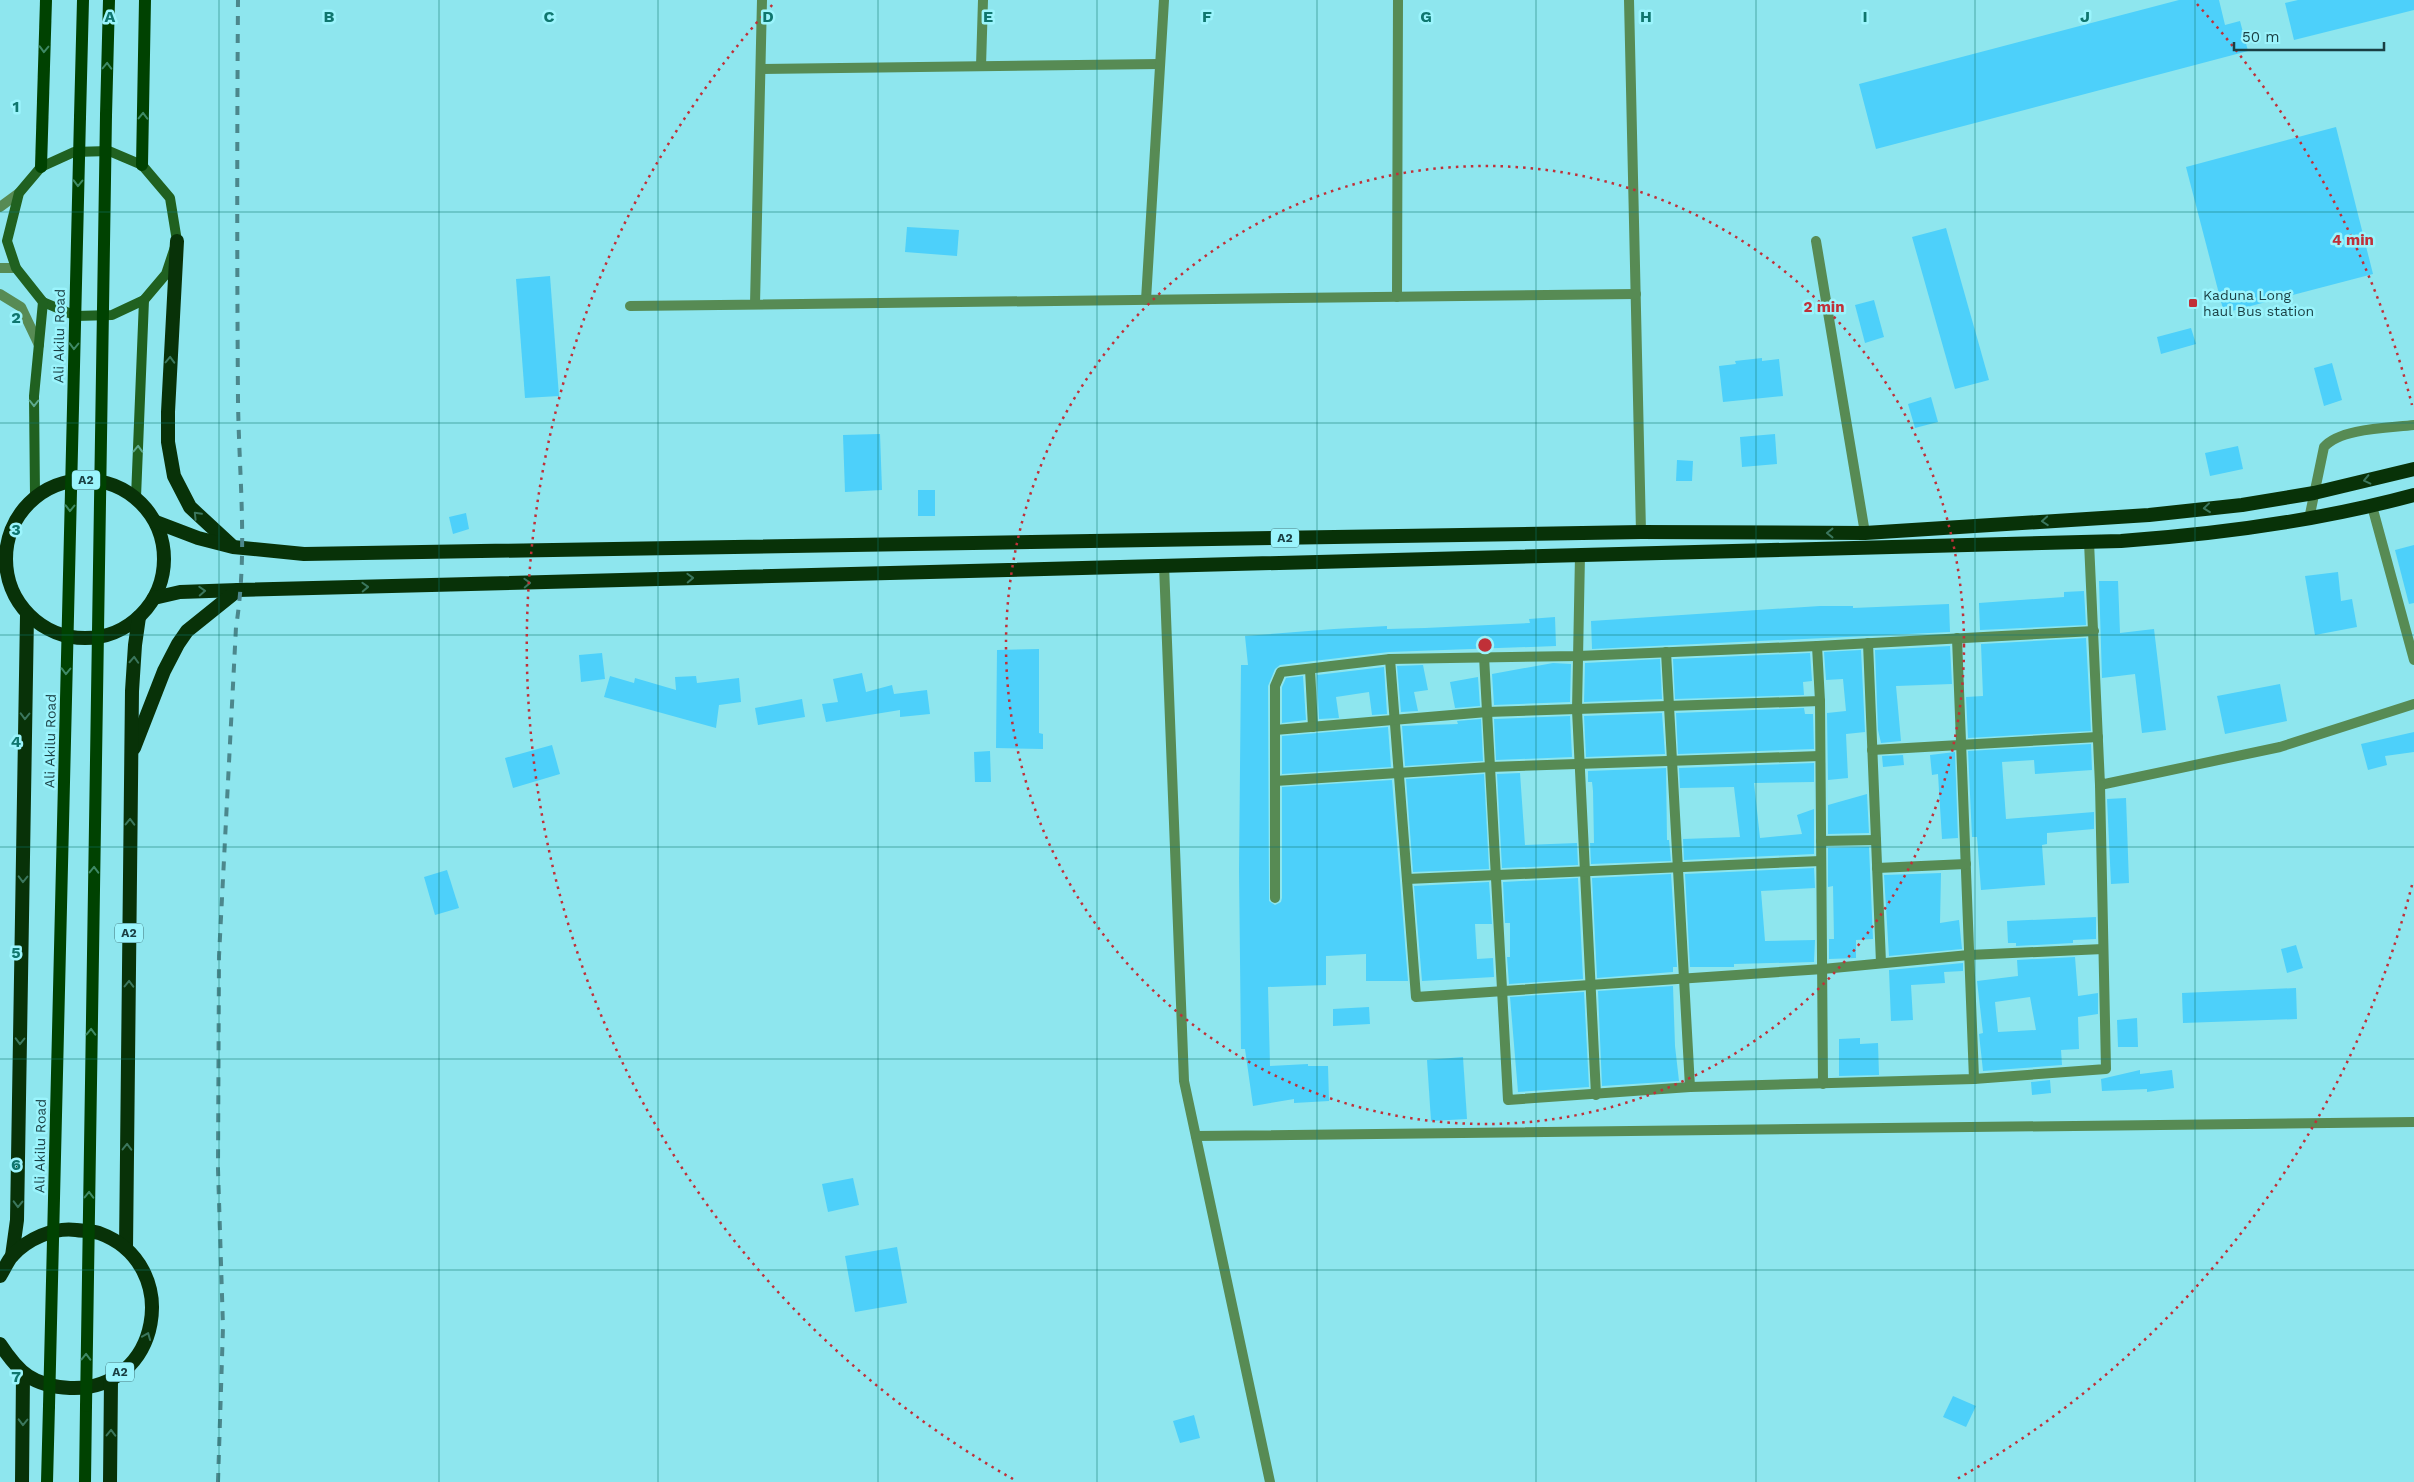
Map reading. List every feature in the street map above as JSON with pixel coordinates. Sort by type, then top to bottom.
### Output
[{"type":"highway","points":[[177,241],[168,412],[168,442],[174,476],[190,507],[234,548]]},
{"type":"highway","name":"A2","points":[[156,522],[198,538],[234,548],[304,554],[1641,532],[1865,533],[2149,515],[2242,505],[2314,493],[2414,469]]},
{"type":"highway","name":"A2","points":[[88,479],[116,486],[136,498],[156,522],[164,547],[164,571],[154,598],[139,618],[113,634],[82,639],[52,632],[27,615],[9,587],[4,554],[13,522],[35,496],[60,483],[88,479]]},
{"type":"highway","name":"A2","points":[[154,598],[180,592],[238,590],[2089,542],[2210,534],[2309,519],[2414,495]]},
{"type":"highway","points":[[131,753],[164,671],[187,630],[238,590]]},
{"type":"highway","name":"A2","points":[[12,1256],[18,1210],[27,615]]},
{"type":"highway","name":"A2","points":[[126,1248],[132,691],[134,645],[139,618]]},
{"type":"highway","name":"A2","points":[[0,1276],[12,1256],[37,1237],[67,1229],[98,1233],[126,1248],[144,1272],[153,1302],[150,1333],[135,1360],[112,1380],[84,1388],[51,1387],[24,1374],[14,1366],[0,1344]]},
{"type":"highway","points":[[22,1482],[24,1374]]},
{"type":"highway","name":"A2","points":[[110,1482],[112,1380]]},
{"type":"main road","points":[[41,167],[46,0]]},
{"type":"main road","name":"Ali Akilu Road","points":[[47,1482],[83,0]]},
{"type":"main road","points":[[85,1482],[109,0]]},
{"type":"main road","points":[[142,165],[145,0]]},
{"type":"main road","points":[[109,151],[142,165],[170,198],[177,241],[166,274],[144,300],[112,315],[76,316],[43,302],[16,268],[7,241],[19,193],[41,167],[74,152],[109,151]]},
{"type":"main road","points":[[136,498],[144,300]]},
{"type":"main road","points":[[35,496],[34,396],[43,302]]},
{"type":"street","points":[[755,304],[762,0]]},
{"type":"street","points":[[981,66],[983,0]]},
{"type":"street","points":[[1146,300],[1164,0]]},
{"type":"street","points":[[1397,297],[1398,0]]},
{"type":"street","points":[[1630,0],[1641,532]]},
{"type":"street","points":[[761,69],[1160,64]]},
{"type":"street","points":[[0,207],[19,193]]},
{"type":"street","points":[[1816,241],[1865,533]]},
{"type":"street","points":[[0,268],[16,268]]},
{"type":"street","points":[[0,294],[21,307],[39,344]]},
{"type":"street","points":[[630,306],[1636,294]]},
{"type":"street","points":[[2309,519],[2324,446],[2331,439],[2346,434],[2414,425]]},
{"type":"street","points":[[2372,506],[2414,660]]},
{"type":"street","points":[[1484,656],[1496,875],[1500,992],[1508,1100],[1596,1095],[1690,1086],[1974,1079],[2106,1069],[2100,785],[2089,542]]},
{"type":"street","points":[[1580,554],[1577,710],[1596,1095]]},
{"type":"street","points":[[1164,566],[1184,1080],[1270,1482]]},
{"type":"street","points":[[1275,898],[1275,730],[1277,678],[1281,672],[1390,659],[1578,656],[1868,644],[2094,630]]},
{"type":"street","points":[[1957,638],[1974,1079]]},
{"type":"street","points":[[1868,644],[1881,963]]},
{"type":"street","points":[[1817,646],[1820,700],[1823,1084]]},
{"type":"street","points":[[1666,652],[1690,1086]]},
{"type":"street","points":[[1390,659],[1416,997],[1823,969],[1969,954],[2103,948]]},
{"type":"street","points":[[1310,669],[1314,727]]},
{"type":"street","points":[[1275,730],[1487,712],[1820,700]]},
{"type":"street","points":[[2100,785],[2280,747],[2414,704]]},
{"type":"street","points":[[1872,750],[1962,743],[2098,737]]},
{"type":"street","points":[[1275,781],[1490,767],[1820,756]]},
{"type":"street","points":[[1821,841],[1876,840]]},
{"type":"street","points":[[1407,879],[1678,865],[1821,861]]},
{"type":"street","points":[[1877,868],[1966,864]]},
{"type":"street","points":[[1196,1136],[2414,1122]]},
{"type":"building","points":[[2179,0],[2219,0],[2225,25],[2240,21],[2248,51],[1876,149],[1859,84]]},
{"type":"building","points":[[2298,0],[2414,0],[2414,10],[2294,40],[2285,3]]},
{"type":"building","points":[[2336,127],[2373,274],[2224,313],[2186,167]]},
{"type":"building","points":[[907,227],[959,230],[957,256],[905,252]]},
{"type":"building","points":[[1946,228],[1989,380],[1955,389],[1912,237]]},
{"type":"building","points":[[550,276],[559,396],[525,398],[516,279]]},
{"type":"building","points":[[1874,300],[1884,337],[1865,343],[1855,305]]},
{"type":"building","points":[[2191,328],[2196,344],[2161,354],[2157,337]]},
{"type":"building","points":[[1762,358],[1762,361],[1779,359],[1783,396],[1723,402],[1719,366],[1736,364],[1735,361]]},
{"type":"building","points":[[2332,363],[2342,400],[2324,406],[2314,368]]},
{"type":"building","points":[[1931,397],[1938,422],[1915,428],[1908,404]]},
{"type":"building","points":[[880,434],[882,490],[845,492],[843,435]]},
{"type":"building","points":[[1775,434],[1777,464],[1742,467],[1740,437]]},
{"type":"building","points":[[2238,446],[2243,469],[2210,476],[2205,453]]},
{"type":"building","points":[[1677,460],[1693,461],[1692,481],[1676,481]]},
{"type":"building","points":[[918,490],[935,490],[935,516],[918,516]]},
{"type":"building","points":[[466,513],[469,529],[453,534],[449,517]]},
{"type":"building","points":[[2414,545],[2414,603],[2409,604],[2395,550]]},
{"type":"building","points":[[2338,572],[2341,601],[2352,599],[2357,627],[2315,635],[2305,576]]},
{"type":"building","points":[[2099,581],[2118,581],[2120,633],[2154,629],[2166,730],[2142,733],[2135,674],[2102,678]]},
{"type":"building","points":[[2084,591],[2086,625],[1980,630],[1979,603],[2064,597],[2064,592]]},
{"type":"building","points":[[1949,604],[1950,632],[1592,649],[1591,621],[1820,606],[1853,606],[1853,608]]},
{"type":"building","points":[[1555,617],[1556,646],[1389,652],[1280,665],[1275,669],[1268,686],[1269,901],[1275,905],[1281,902],[1282,898],[1282,787],[1392,780],[1408,981],[1366,981],[1366,954],[1326,956],[1326,985],[1268,987],[1270,1066],[1308,1064],[1308,1066],[1328,1066],[1329,1101],[1294,1103],[1294,1099],[1253,1106],[1245,1049],[1241,1049],[1239,871],[1241,665],[1248,665],[1245,636],[1387,626],[1387,629],[1530,623],[1529,619]]},
{"type":"building","points":[[2086,638],[2091,731],[1968,738],[1966,697],[1983,696],[1981,644]]},
{"type":"building","points":[[1950,646],[1952,684],[1896,686],[1901,741],[1881,743],[1878,730],[1875,650]]},
{"type":"building","points":[[1039,649],[1039,733],[1043,734],[1043,749],[996,748],[997,650]]},
{"type":"building","points":[[1861,650],[1865,732],[1846,734],[1848,778],[1828,780],[1827,713],[1846,711],[1843,679],[1826,680],[1824,652]]},
{"type":"building","points":[[602,653],[605,679],[581,682],[579,655]]},
{"type":"building","points":[[1810,653],[1812,681],[1803,682],[1804,695],[1675,699],[1673,659]]},
{"type":"building","points":[[1660,659],[1662,699],[1584,702],[1585,663]]},
{"type":"building","points":[[1553,663],[1571,664],[1570,702],[1494,705],[1492,674]]},
{"type":"building","points":[[1423,665],[1428,690],[1414,692],[1418,711],[1401,712],[1397,666]]},
{"type":"building","points":[[1384,667],[1387,714],[1372,715],[1369,692],[1336,697],[1339,718],[1319,719],[1317,675]]},
{"type":"building","points":[[862,673],[866,692],[892,685],[894,694],[927,690],[930,714],[900,717],[900,710],[826,722],[822,704],[838,702],[833,679]]},
{"type":"building","points":[[610,676],[634,683],[635,678],[676,690],[675,677],[696,676],[697,683],[739,678],[741,702],[719,705],[716,728],[604,697]]},
{"type":"building","points":[[1303,676],[1306,720],[1282,723],[1282,687],[1286,678]]},
{"type":"building","points":[[1478,677],[1480,706],[1455,708],[1450,682]]},
{"type":"building","points":[[2280,684],[2287,721],[2225,734],[2217,696]]},
{"type":"building","points":[[802,699],[805,717],[758,725],[755,708]]},
{"type":"building","points":[[1804,708],[1805,714],[1813,714],[1814,749],[1678,754],[1676,713]]},
{"type":"building","points":[[1662,713],[1665,754],[1586,757],[1584,716]]},
{"type":"building","points":[[1570,716],[1572,757],[1496,760],[1494,719]]},
{"type":"building","points":[[1481,719],[1483,761],[1405,766],[1402,726],[1458,724],[1457,721]]},
{"type":"building","points":[[1388,727],[1391,767],[1282,774],[1282,736]]},
{"type":"building","points":[[2414,732],[2414,752],[2385,756],[2387,765],[2368,770],[2361,744]]},
{"type":"building","points":[[2091,744],[2092,770],[2035,774],[2034,760],[2002,762],[2006,819],[2094,812],[2094,829],[2047,833],[2047,844],[2042,845],[2045,885],[1981,890],[1977,837],[1972,837],[1968,751]]},
{"type":"building","points":[[552,745],[560,774],[513,788],[505,758]]},
{"type":"building","points":[[990,751],[991,782],[975,782],[974,752]]},
{"type":"building","points":[[1955,752],[1958,838],[1942,839],[1938,774],[1932,775],[1930,755]]},
{"type":"building","points":[[1903,755],[1904,765],[1883,767],[1882,756]]},
{"type":"building","points":[[1814,763],[1814,782],[1754,783],[1760,838],[1802,834],[1797,815],[1814,809],[1814,854],[1684,860],[1683,839],[1740,837],[1734,787],[1680,788],[1679,768]]},
{"type":"building","points":[[1666,768],[1667,840],[1669,840],[1671,861],[1591,864],[1590,843],[1594,843],[1593,791],[1592,782],[1588,782],[1588,771]]},
{"type":"building","points":[[1520,773],[1525,845],[1577,843],[1578,865],[1502,868],[1497,774]]},
{"type":"building","points":[[1484,774],[1489,869],[1413,872],[1406,779]]},
{"type":"building","points":[[1867,794],[1869,833],[1828,834],[1828,805]]},
{"type":"building","points":[[2126,798],[2129,883],[2111,884],[2107,799]]},
{"type":"building","points":[[1869,847],[1873,939],[1856,940],[1856,958],[1829,959],[1829,939],[1834,939],[1833,886],[1828,887],[1828,848]]},
{"type":"building","points":[[1814,868],[1815,888],[1761,891],[1765,941],[1815,940],[1814,962],[1734,964],[1734,967],[1690,967],[1685,874]]},
{"type":"building","points":[[447,870],[459,908],[435,915],[424,877]]},
{"type":"building","points":[[1941,873],[1940,923],[1959,920],[1962,949],[1889,956],[1884,875]]},
{"type":"building","points":[[1671,874],[1677,967],[1673,967],[1673,972],[1597,978],[1592,878]]},
{"type":"building","points":[[1578,878],[1583,979],[1509,984],[1507,957],[1510,957],[1510,923],[1505,923],[1503,882]]},
{"type":"building","points":[[1489,882],[1492,924],[1475,924],[1477,959],[1493,958],[1494,977],[1422,981],[1414,886]]},
{"type":"building","points":[[2096,917],[2096,939],[2073,940],[2073,943],[2016,946],[2016,943],[2008,943],[2007,921]]},
{"type":"building","points":[[2296,945],[2303,968],[2287,973],[2281,949]]},
{"type":"building","points":[[2075,957],[2078,996],[2098,993],[2098,1014],[2078,1017],[2079,1049],[2061,1050],[2062,1065],[1983,1071],[1979,1034],[1983,1033],[1977,981],[2018,976],[2017,960]],"holes":[[[2030,997],[2036,1030],[1998,1032],[1995,1002]]]},
{"type":"building","points":[[1963,963],[1963,971],[1944,972],[1945,983],[1911,985],[1913,1020],[1891,1021],[1889,970]]},
{"type":"building","points":[[1673,986],[1675,1046],[1679,1081],[1602,1086],[1598,991]]},
{"type":"building","points":[[2296,988],[2297,1019],[2183,1023],[2182,993]]},
{"type":"building","points":[[1584,992],[1589,1087],[1518,1092],[1510,997]]},
{"type":"building","points":[[1369,1007],[1370,1024],[1333,1026],[1333,1009]]},
{"type":"building","points":[[2137,1018],[2138,1047],[2118,1047],[2117,1020]]},
{"type":"building","points":[[1860,1038],[1860,1044],[1878,1043],[1879,1075],[1839,1076],[1839,1039]]},
{"type":"building","points":[[1463,1057],[1467,1119],[1431,1121],[1427,1060]]},
{"type":"building","points":[[2140,1070],[2140,1074],[2172,1070],[2174,1088],[2147,1092],[2147,1089],[2102,1091],[2101,1079]]},
{"type":"building","points":[[2050,1080],[2051,1093],[2032,1095],[2031,1082]]},
{"type":"building","points":[[853,1178],[859,1205],[828,1212],[822,1184]]},
{"type":"building","points":[[897,1247],[907,1303],[855,1312],[845,1256]]},
{"type":"building","points":[[1953,1396],[1976,1406],[1966,1427],[1943,1417]]},
{"type":"building","points":[[1194,1415],[1200,1438],[1180,1443],[1173,1421]]},
{"type":"railway","points":[[218,1482],[223,1327],[218,1169],[219,956],[236,627],[242,571],[238,401],[238,0]]},
{"type":"place","name":"Kaduna Long haul Bus station","points":[[2193,303]]}]
